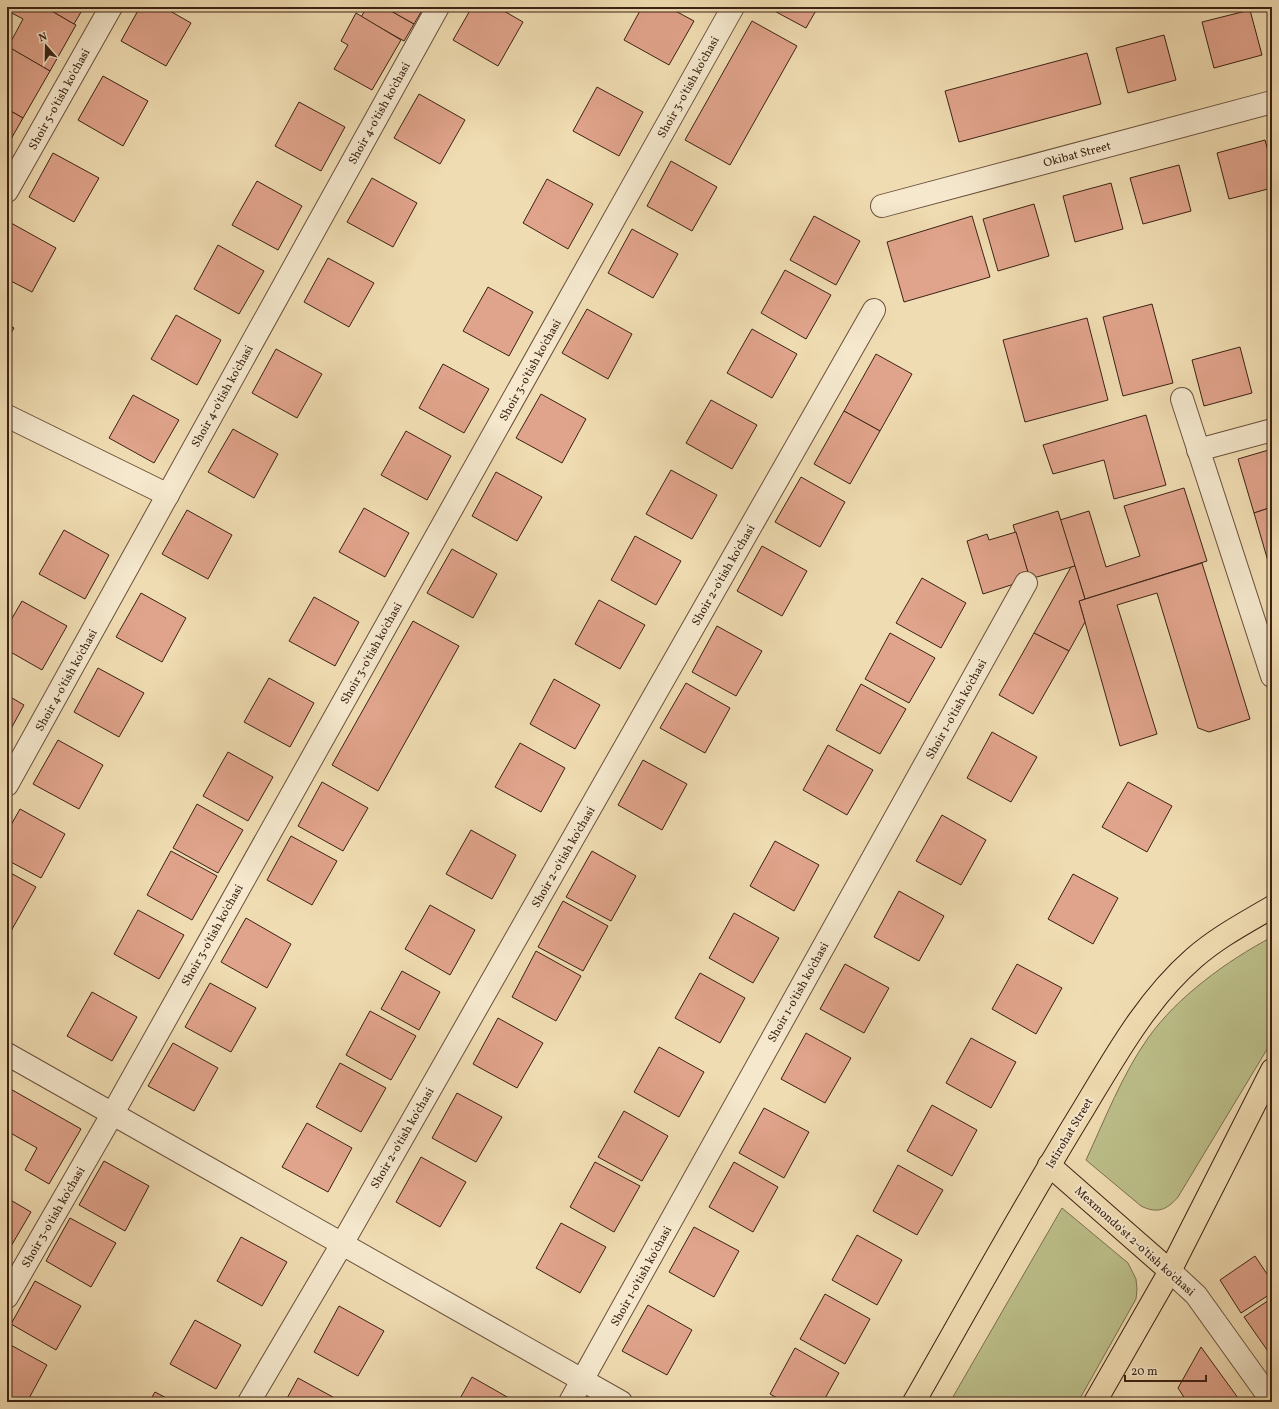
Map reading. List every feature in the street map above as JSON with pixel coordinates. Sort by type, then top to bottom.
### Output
[{"type":"main road","name":"Istirohat Street","points":[[914,1402],[1049,1165],[1123,1044],[1144,1013],[1167,985],[1193,959],[1222,936],[1272,907]]},
{"type":"main road","points":[[1095,1402],[1170,1271],[1272,1070]]},
{"type":"main road","name":"Mexmondo'st 2-o'tish ko'chasi","points":[[1049,1165],[1170,1271]]},
{"type":"street","name":"Shoir 5-o'tish ko'chasi","points":[[7,191],[111,7]]},
{"type":"street","name":"Shoir 4-o'tish ko'chasi","points":[[7,785],[438,7]]},
{"type":"street","name":"Shoir 3-o'tish ko'chasi","points":[[7,1297],[113,1113],[733,7]]},
{"type":"street","name":"Okibat Street","points":[[882,206],[1272,102]]},
{"type":"street","name":"Shoir 2-o'tish ko'chasi","points":[[249,1402],[342,1244],[874,310]]},
{"type":"street","points":[[1182,399],[1272,676]]},
{"type":"street","points":[[7,416],[168,495]]},
{"type":"street","points":[[1198,450],[1272,430]]},
{"type":"street","name":"Shoir 1-o'tish ko'chasi","points":[[570,1402],[1026,583]]},
{"type":"street","points":[[7,1054],[621,1402]]},
{"type":"street","name":"Mexmondo'st 2-o'tish ko'chasi","points":[[1170,1271],[1196,1295],[1272,1401]]},
{"type":"green space","points":[[1272,937],[1272,1041],[1178,1197],[1166,1208],[1152,1210],[1141,1206],[1086,1160],[1114,1098],[1130,1067],[1148,1038],[1173,1008],[1221,968]]},
{"type":"green space","points":[[1062,1208],[1128,1263],[1136,1279],[1137,1289],[1136,1299],[1078,1402],[950,1402]]},
{"type":"building","points":[[10,7],[45,7],[76,25],[50,71],[8,47],[23,19],[8,11]]},
{"type":"building","points":[[45,7],[84,7],[74,24]]},
{"type":"building","points":[[140,7],[163,7],[191,23],[166,66],[121,41]]},
{"type":"building","points":[[367,7],[384,7],[414,24],[404,41],[361,17]]},
{"type":"building","points":[[384,7],[424,7],[414,24]]},
{"type":"building","points":[[472,7],[497,7],[523,22],[498,66],[453,40]]},
{"type":"building","points":[[642,7],[668,7],[694,21],[669,65],[624,40]]},
{"type":"building","points":[[767,7],[818,7],[806,28]]},
{"type":"building","points":[[1250,10],[1262,55],[1214,68],[1202,22]]},
{"type":"building","points":[[356,13],[401,40],[372,90],[334,69],[348,45],[341,41]]},
{"type":"building","points":[[752,21],[797,46],[730,165],[685,140]]},
{"type":"building","points":[[1164,35],[1176,80],[1128,93],[1116,48]]},
{"type":"building","points":[[7,46],[50,71],[23,118],[7,109]]},
{"type":"building","points":[[1087,53],[1101,104],[959,142],[945,91]]},
{"type":"building","points":[[103,76],[148,101],[123,146],[78,120]]},
{"type":"building","points":[[597,87],[643,112],[619,156],[573,131]]},
{"type":"building","points":[[419,94],[465,120],[440,164],[394,138]]},
{"type":"building","points":[[299,102],[345,127],[321,171],[275,146]]},
{"type":"building","points":[[7,109],[23,118],[7,146]]},
{"type":"building","points":[[1265,140],[1272,166],[1272,188],[1229,199],[1217,153]]},
{"type":"building","points":[[53,153],[99,178],[74,222],[29,197]]},
{"type":"building","points":[[671,161],[717,187],[692,231],[647,206]]},
{"type":"building","points":[[1179,165],[1191,211],[1143,224],[1130,178]]},
{"type":"building","points":[[372,178],[417,203],[393,247],[347,222]]},
{"type":"building","points":[[547,179],[593,204],[568,249],[523,223]]},
{"type":"building","points":[[257,181],[302,206],[278,250],[232,225]]},
{"type":"building","points":[[1111,183],[1123,229],[1075,242],[1063,196]]},
{"type":"building","points":[[1034,204],[1049,256],[998,271],[983,219]]},
{"type":"building","points":[[814,216],[860,241],[836,285],[790,260]]},
{"type":"building","points":[[972,216],[990,277],[904,302],[887,242]]},
{"type":"building","points":[[11,223],[56,248],[32,292],[7,279],[7,231]]},
{"type":"building","points":[[632,229],[678,254],[653,298],[608,273]]},
{"type":"building","points":[[218,245],[264,271],[239,314],[194,289]]},
{"type":"building","points":[[328,258],[374,283],[349,327],[304,302]]},
{"type":"building","points":[[785,270],[831,295],[806,339],[761,313]]},
{"type":"building","points":[[488,287],[533,312],[509,356],[463,331]]},
{"type":"building","points":[[1152,304],[1173,383],[1123,396],[1103,317]]},
{"type":"building","points":[[587,309],[632,334],[608,379],[562,353]]},
{"type":"building","points":[[176,315],[221,340],[197,385],[151,359]]},
{"type":"building","points":[[1087,318],[1108,400],[1025,422],[1003,340]]},
{"type":"building","points":[[7,324],[14,328],[7,340]]},
{"type":"building","points":[[752,329],[797,354],[772,398],[727,373]]},
{"type":"building","points":[[1240,347],[1252,393],[1204,406],[1192,360]]},
{"type":"building","points":[[276,349],[322,374],[297,418],[252,393]]},
{"type":"building","points":[[876,354],[912,374],[880,431],[844,411]]},
{"type":"building","points":[[443,364],[489,389],[464,433],[419,408]]},
{"type":"building","points":[[541,394],[586,419],[562,463],[516,438]]},
{"type":"building","points":[[133,395],[179,420],[154,463],[109,438]]},
{"type":"building","points":[[711,400],[757,425],[732,469],[686,443]]},
{"type":"building","points":[[844,411],[880,431],[850,484],[814,464]]},
{"type":"building","points":[[1146,415],[1166,485],[1114,499],[1104,460],[1053,474],[1043,445]]},
{"type":"building","points":[[233,429],[278,454],[254,498],[208,472]]},
{"type":"building","points":[[406,431],[451,456],[427,500],[381,475]]},
{"type":"building","points":[[1272,449],[1272,507],[1254,513],[1238,459]]},
{"type":"building","points":[[671,470],[717,495],[692,539],[646,514]]},
{"type":"building","points":[[496,472],[542,497],[517,541],[472,516]]},
{"type":"building","points":[[801,477],[845,502],[820,547],[775,522]]},
{"type":"building","points":[[1184,488],[1207,561],[1085,599],[1060,520],[1089,511],[1106,567],[1140,556],[1124,506]]},
{"type":"building","points":[[1272,507],[1272,575],[1254,513]]},
{"type":"building","points":[[364,508],[409,533],[385,577],[339,552]]},
{"type":"building","points":[[187,510],[232,535],[208,579],[162,554]]},
{"type":"building","points":[[1058,511],[1075,566],[1030,579],[1013,525]]},
{"type":"building","points":[[64,530],[109,555],[85,599],[39,574]]},
{"type":"building","points":[[1016,532],[1030,579],[983,594],[967,541],[987,534],[989,540]]},
{"type":"building","points":[[635,536],[681,561],[656,605],[611,580]]},
{"type":"building","points":[[762,546],[807,571],[782,616],[737,591]]},
{"type":"building","points":[[452,549],[497,574],[473,618],[427,593]]},
{"type":"building","points":[[1202,563],[1250,719],[1209,732],[1198,728],[1157,593],[1117,605],[1157,734],[1120,746],[1079,601]]},
{"type":"building","points":[[1075,566],[1085,599],[1079,601],[1085,622],[1069,651],[1034,633],[1071,567]]},
{"type":"building","points":[[922,578],[966,603],[941,648],[896,623]]},
{"type":"building","points":[[141,593],[186,618],[162,662],[116,637]]},
{"type":"building","points":[[314,597],[359,622],[335,666],[289,641]]},
{"type":"building","points":[[599,600],[645,625],[620,669],[575,644]]},
{"type":"building","points":[[22,601],[67,626],[42,670],[7,650],[7,627]]},
{"type":"building","points":[[413,621],[459,646],[378,791],[332,765]]},
{"type":"building","points":[[717,626],[762,651],[736,696],[692,672]]},
{"type":"building","points":[[890,633],[935,658],[909,703],[865,679]]},
{"type":"building","points":[[1034,633],[1069,651],[1033,714],[999,695]]},
{"type":"building","points":[[98,668],[144,693],[119,737],[74,712]]},
{"type":"building","points":[[269,678],[314,703],[290,747],[244,722]]},
{"type":"building","points":[[554,679],[600,705],[575,749],[530,724]]},
{"type":"building","points":[[686,683],[730,708],[705,753],[660,728]]},
{"type":"building","points":[[861,684],[906,709],[880,754],[836,730]]},
{"type":"building","points":[[7,695],[24,705],[7,736]]},
{"type":"building","points":[[992,732],[1037,757],[1011,802],[967,778]]},
{"type":"building","points":[[58,740],[103,765],[79,809],[33,784]]},
{"type":"building","points":[[520,743],[565,768],[541,812],[495,787]]},
{"type":"building","points":[[828,745],[873,770],[847,815],[803,790]]},
{"type":"building","points":[[228,752],[273,777],[248,821],[203,796]]},
{"type":"building","points":[[643,760],[687,784],[662,830],[618,805]]},
{"type":"building","points":[[322,782],[368,808],[343,851],[298,826]]},
{"type":"building","points":[[1128,782],[1172,806],[1147,852],[1102,827]]},
{"type":"building","points":[[197,804],[243,830],[218,873],[173,848]]},
{"type":"building","points":[[20,809],[65,834],[41,878],[7,860],[7,832]]},
{"type":"building","points":[[942,815],[986,840],[961,885],[916,861]]},
{"type":"building","points":[[471,830],[516,855],[492,899],[446,874]]},
{"type":"building","points":[[291,836],[337,861],[312,905],[267,880]]},
{"type":"building","points":[[775,841],[819,865],[794,911],[750,886]]},
{"type":"building","points":[[171,851],[217,876],[192,920],[147,895]]},
{"type":"building","points":[[592,851],[636,876],[611,921],[566,897]]},
{"type":"building","points":[[7,871],[36,887],[11,931],[7,929]]},
{"type":"building","points":[[1073,874],[1118,898],[1093,944],[1048,919]]},
{"type":"building","points":[[899,891],[944,916],[919,961],[874,937]]},
{"type":"building","points":[[563,901],[608,926],[583,971],[538,947]]},
{"type":"building","points":[[430,905],[475,930],[450,975],[405,949]]},
{"type":"building","points":[[138,910],[184,935],[159,979],[114,954]]},
{"type":"building","points":[[734,913],[779,938],[753,983],[709,958]]},
{"type":"building","points":[[246,918],[291,944],[267,988],[221,962]]},
{"type":"building","points":[[536,951],[581,976],[556,1021],[512,997]]},
{"type":"building","points":[[845,964],[889,988],[864,1033],[820,1009]]},
{"type":"building","points":[[1017,964],[1062,988],[1036,1034],[992,1009]]},
{"type":"building","points":[[402,971],[440,992],[419,1030],[381,1009]]},
{"type":"building","points":[[700,973],[745,998],[720,1043],[675,1018]]},
{"type":"building","points":[[210,983],[256,1008],[231,1052],[185,1027]]},
{"type":"building","points":[[92,992],[137,1017],[112,1061],[67,1036]]},
{"type":"building","points":[[370,1011],[416,1036],[391,1080],[346,1055]]},
{"type":"building","points":[[498,1018],[543,1043],[517,1088],[473,1064]]},
{"type":"building","points":[[806,1033],[851,1058],[825,1103],[781,1079]]},
{"type":"building","points":[[971,1038],[1016,1062],[991,1108],[946,1083]]},
{"type":"building","points":[[173,1043],[218,1068],[194,1111],[148,1086]]},
{"type":"building","points":[[659,1047],[704,1072],[679,1117],[634,1092]]},
{"type":"building","points":[[340,1063],[386,1088],[361,1132],[316,1107]]},
{"type":"building","points":[[7,1087],[81,1129],[49,1184],[25,1170],[37,1148],[7,1131]]},
{"type":"building","points":[[457,1093],[502,1117],[476,1162],[432,1138]]},
{"type":"building","points":[[932,1105],[977,1130],[952,1176],[907,1151]]},
{"type":"building","points":[[764,1108],[809,1132],[784,1178],[739,1153]]},
{"type":"building","points":[[624,1111],[668,1136],[642,1181],[598,1157]]},
{"type":"building","points":[[307,1123],[352,1148],[328,1192],[282,1167]]},
{"type":"building","points":[[421,1157],[466,1182],[440,1227],[396,1202]]},
{"type":"building","points":[[104,1161],[149,1186],[125,1231],[79,1205]]},
{"type":"building","points":[[595,1162],[640,1186],[614,1232],[570,1207]]},
{"type":"building","points":[[734,1162],[778,1187],[753,1232],[709,1207]]},
{"type":"building","points":[[898,1165],[943,1190],[917,1235],[873,1211]]},
{"type":"building","points":[[7,1198],[31,1212],[7,1253]]},
{"type":"building","points":[[70,1218],[116,1243],[91,1287],[46,1261]]},
{"type":"building","points":[[561,1223],[606,1247],[580,1293],[536,1268]]},
{"type":"building","points":[[694,1227],[739,1251],[714,1297],[669,1272]]},
{"type":"building","points":[[857,1235],[902,1260],[877,1305],[832,1280]]},
{"type":"building","points":[[241,1237],[287,1262],[262,1306],[217,1281]]},
{"type":"building","points":[[1255,1256],[1267,1274],[1272,1271],[1272,1293],[1241,1313],[1220,1280]]},
{"type":"building","points":[[35,1281],[81,1306],[56,1350],[11,1324]]},
{"type":"building","points":[[825,1294],[870,1319],[845,1364],[800,1339]]},
{"type":"building","points":[[1272,1298],[1272,1357],[1244,1317]]},
{"type":"building","points":[[648,1305],[692,1330],[667,1375],[622,1351]]},
{"type":"building","points":[[339,1306],[384,1331],[358,1376],[314,1352]]},
{"type":"building","points":[[195,1320],[241,1345],[216,1389],[170,1364]]},
{"type":"building","points":[[7,1343],[47,1365],[27,1402],[7,1401]]},
{"type":"building","points":[[1201,1347],[1241,1402],[1187,1402],[1178,1388]]},
{"type":"building","points":[[795,1348],[839,1373],[823,1402],[784,1402],[770,1394]]},
{"type":"building","points":[[472,1377],[516,1402],[458,1402]]},
{"type":"building","points":[[298,1378],[342,1402],[285,1402]]},
{"type":"building","points":[[155,1392],[174,1402],[149,1402]]}]
